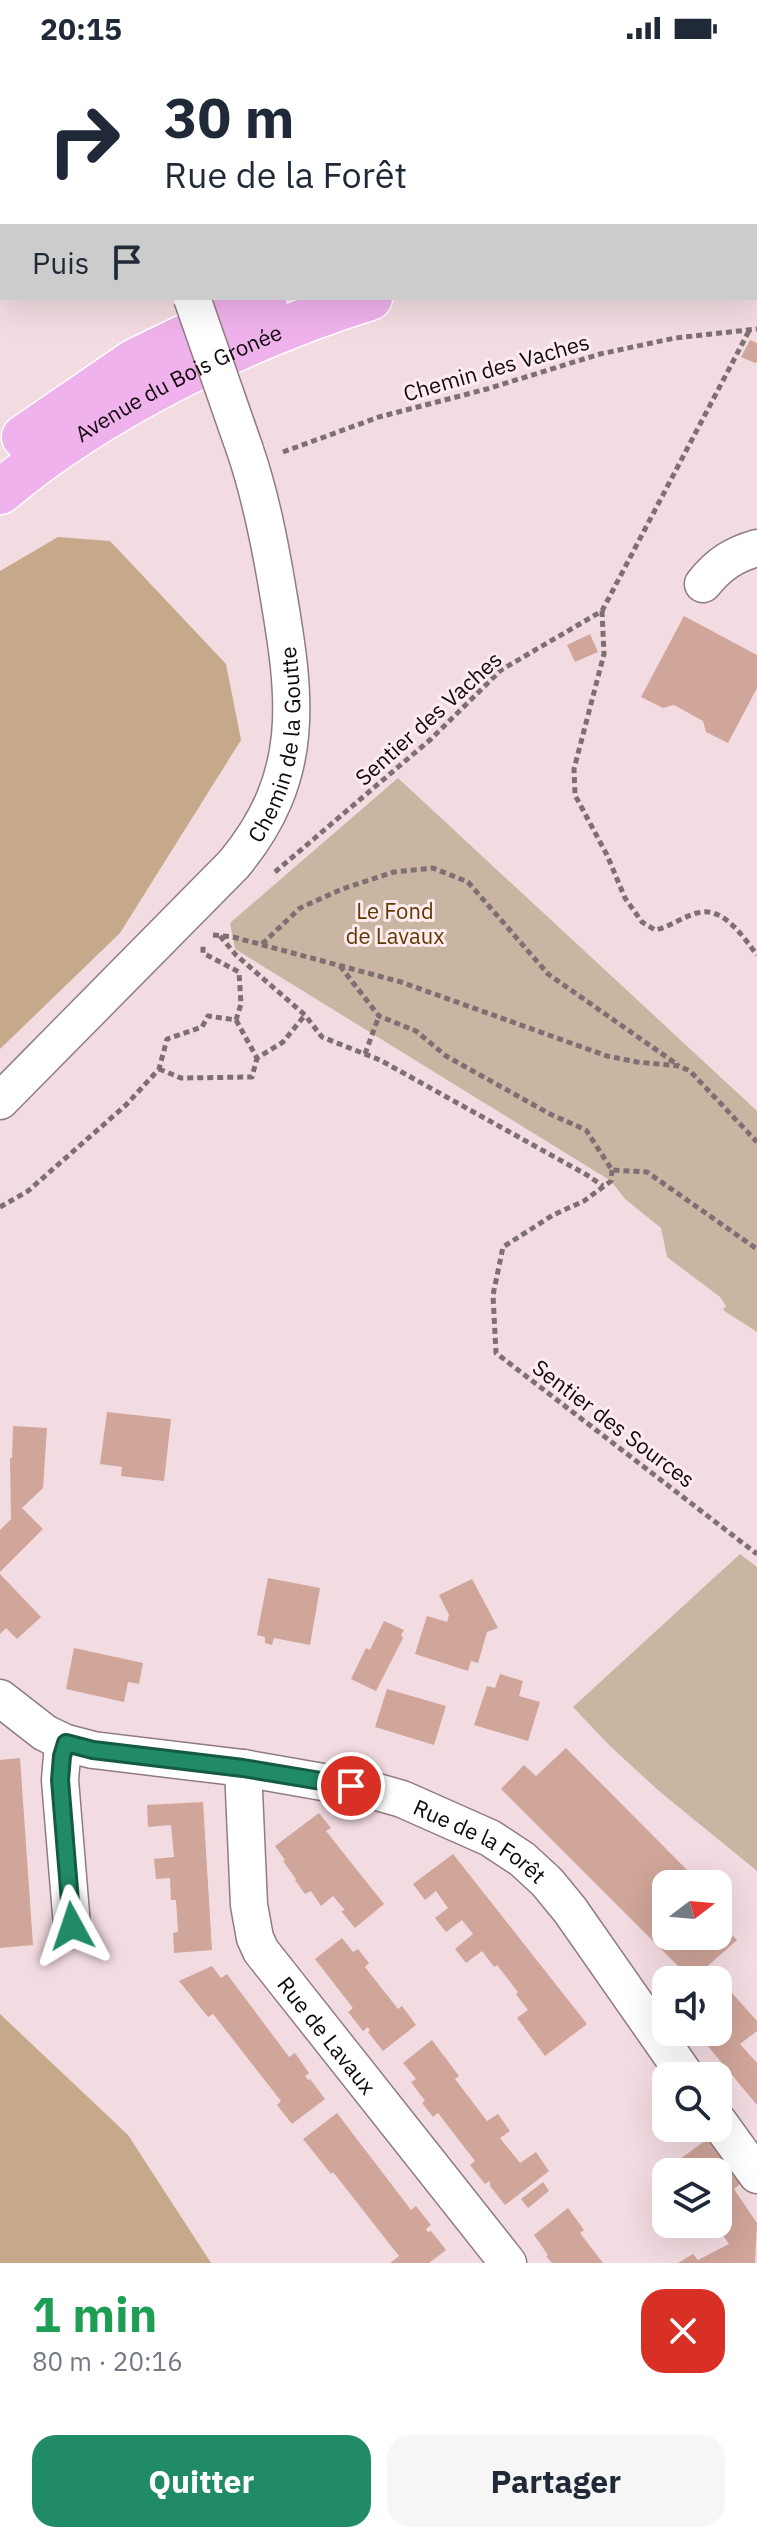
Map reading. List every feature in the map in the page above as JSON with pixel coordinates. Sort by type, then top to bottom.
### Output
[{"type":"main road","name":"Avenue du Bois Gronée","points":[[0,455],[135,361],[261,300]]},
{"type":"main road","name":"Avenue du Bois Gronée","points":[[0,492],[119,409],[178,377],[254,342],[365,300]]},
{"type":"street","name":"Chemin de la Goutte","points":[[0,1101],[234,864],[252,841],[279,789],[287,764],[292,708],[290,667],[267,527],[248,457],[193,300]]},
{"type":"street","points":[[703,584],[718,566],[734,555],[757,548]]},
{"type":"street","name":"Rue de la Forêt","points":[[0,1698],[45,1733],[66,1743],[93,1750],[243,1768],[374,1791],[402,1799],[490,1838],[522,1859],[547,1882],[586,1931],[676,2062]]},
{"type":"street","points":[[66,1743],[60,1780],[72,1926]]},
{"type":"street","name":"Rue de Lavaux","points":[[243,1768],[249,1905],[255,1938],[261,1951],[508,2263]]},
{"type":"street","points":[[732,2140],[757,2175]]},
{"type":"path","name":"Chemin des Vaches","points":[[248,457],[600,354],[675,338],[753,329]]},
{"type":"path","points":[[753,329],[602,611],[604,654],[574,769],[575,795],[607,855],[625,898],[642,922],[655,930],[699,912],[710,912],[736,928],[757,955]]},
{"type":"path","name":"Sentier des Vaches","points":[[274,873],[431,739],[501,670],[602,611]]},
{"type":"path","points":[[262,944],[300,908],[342,889],[394,872],[433,868],[468,882],[548,974],[690,1071],[757,1142]]},
{"type":"path","points":[[204,935],[203,953],[239,972],[241,1004],[236,1020],[257,1058]]},
{"type":"path","points":[[339,965],[379,1016],[416,1031],[446,1056],[550,1114],[586,1130],[612,1170],[611,1181],[603,1186],[380,1060],[322,1037],[305,1015],[236,955],[219,936],[262,944],[339,965],[401,982],[607,1056],[679,1066]]},
{"type":"path","points":[[159,1069],[181,1078],[252,1077],[257,1058],[283,1042],[305,1015]]},
{"type":"path","points":[[0,1207],[28,1191],[126,1105],[159,1069],[167,1039],[202,1027],[208,1016],[236,1020]]},
{"type":"path","points":[[365,1054],[379,1016]]},
{"type":"path","points":[[612,1170],[647,1172],[757,1249]]},
{"type":"path","name":"Sentier des Sources","points":[[603,1186],[584,1201],[553,1215],[503,1247],[493,1295],[496,1353],[757,1554]]},
{"type":"green space","name":"Le Fond de Lavaux","points":[[398,778],[757,1111],[757,1332],[723,1310],[726,1306],[720,1297],[667,1257],[661,1228],[625,1199],[611,1181],[235,949],[230,923]]},
{"type":"green space","points":[[740,1554],[757,1567],[757,1871],[659,1791],[573,1707]]},
{"type":"shaded area","points":[[58,537],[110,541],[226,664],[241,740],[120,933],[0,1049],[0,571]]},
{"type":"shaded area","points":[[0,2014],[128,2135],[211,2263],[0,2263]]},
{"type":"building","points":[[750,340],[757,343],[755,363],[741,357]]},
{"type":"building","points":[[684,616],[757,655],[757,688],[728,743],[706,732],[703,721],[674,705],[663,708],[641,697]]},
{"type":"building","points":[[590,634],[598,652],[575,662],[567,645]]},
{"type":"building","points":[[107,1412],[171,1419],[164,1481],[121,1476],[122,1467],[100,1464]]},
{"type":"building","points":[[13,1426],[47,1428],[43,1488],[22,1508],[43,1529],[0,1572],[0,1530],[11,1519]]},
{"type":"building","points":[[0,1574],[41,1617],[17,1639],[6,1628],[0,1634]]},
{"type":"building","points":[[268,1578],[320,1588],[310,1645],[274,1638],[272,1645],[265,1643],[265,1637],[257,1635]]},
{"type":"building","points":[[472,1579],[498,1628],[487,1632],[478,1663],[471,1661],[468,1671],[415,1654],[427,1616],[447,1622],[449,1615],[439,1595]]},
{"type":"building","points":[[384,1621],[404,1630],[403,1638],[376,1691],[351,1679]]},
{"type":"building","points":[[74,1648],[143,1663],[139,1684],[128,1682],[124,1702],[66,1689]]},
{"type":"building","points":[[500,1674],[523,1681],[519,1696],[540,1702],[528,1741],[474,1725],[487,1686],[495,1688]]},
{"type":"building","points":[[387,1689],[446,1706],[434,1745],[375,1727]]},
{"type":"building","points":[[566,1748],[687,1870],[652,1870],[652,1940],[501,1789],[524,1765],[536,1776]]},
{"type":"building","points":[[20,1758],[33,1945],[0,1948],[0,1760]]},
{"type":"building","points":[[203,1802],[212,1950],[174,1953],[173,1933],[178,1932],[176,1900],[171,1900],[170,1878],[156,1879],[154,1859],[174,1857],[171,1825],[148,1827],[147,1805]]},
{"type":"building","points":[[319,1813],[331,1828],[326,1831],[384,1904],[355,1928],[333,1896],[321,1906],[311,1891],[305,1894],[275,1846]]},
{"type":"building","points":[[453,1854],[587,2024],[545,2056],[517,2018],[528,2010],[516,1994],[518,1992],[482,1951],[466,1963],[455,1949],[473,1934],[462,1920],[446,1932],[435,1918],[448,1908],[436,1891],[425,1900],[413,1884]]},
{"type":"building","points":[[342,1938],[353,1952],[358,1949],[369,1963],[365,1967],[398,2009],[402,2006],[416,2025],[383,2051],[368,2032],[368,2027],[363,2031],[348,2012],[353,2008],[315,1959]]},
{"type":"building","points":[[662,1950],[726,1950],[708,1966],[678,1966]]},
{"type":"building","points":[[212,1966],[221,1978],[227,1974],[289,2057],[295,2053],[309,2073],[305,2076],[325,2099],[292,2124],[277,2105],[281,2101],[213,2014],[208,2017],[179,1981]]},
{"type":"building","points":[[732,1993],[757,2021],[757,2031],[740,2044],[757,2063],[757,2105],[732,2075],[732,2062],[721,2062],[708,2046],[732,2046]]},
{"type":"building","points":[[432,2040],[459,2076],[455,2079],[487,2121],[498,2114],[510,2131],[500,2138],[520,2163],[536,2152],[549,2171],[505,2205],[490,2186],[490,2181],[485,2184],[470,2165],[475,2161],[438,2113],[433,2117],[422,2103],[425,2101],[411,2082],[416,2079],[403,2063]]},
{"type":"building","points":[[337,2113],[411,2210],[416,2206],[431,2225],[426,2229],[446,2250],[429,2263],[390,2263],[399,2256],[303,2139]]},
{"type":"building","points":[[703,2142],[712,2142],[723,2158],[681,2158]]},
{"type":"building","points":[[732,2170],[741,2183],[734,2189],[757,2223],[755,2263],[678,2263],[693,2254],[698,2260],[729,2244],[725,2238],[732,2238]]},
{"type":"building","points":[[543,2182],[549,2191],[528,2208],[521,2199]]},
{"type":"building","points":[[568,2208],[584,2230],[580,2233],[603,2263],[552,2263],[546,2256],[534,2235]]},
{"type":"route","points":[[72,1926],[60,1780],[66,1743],[93,1750],[243,1768],[351,1786]]}]
